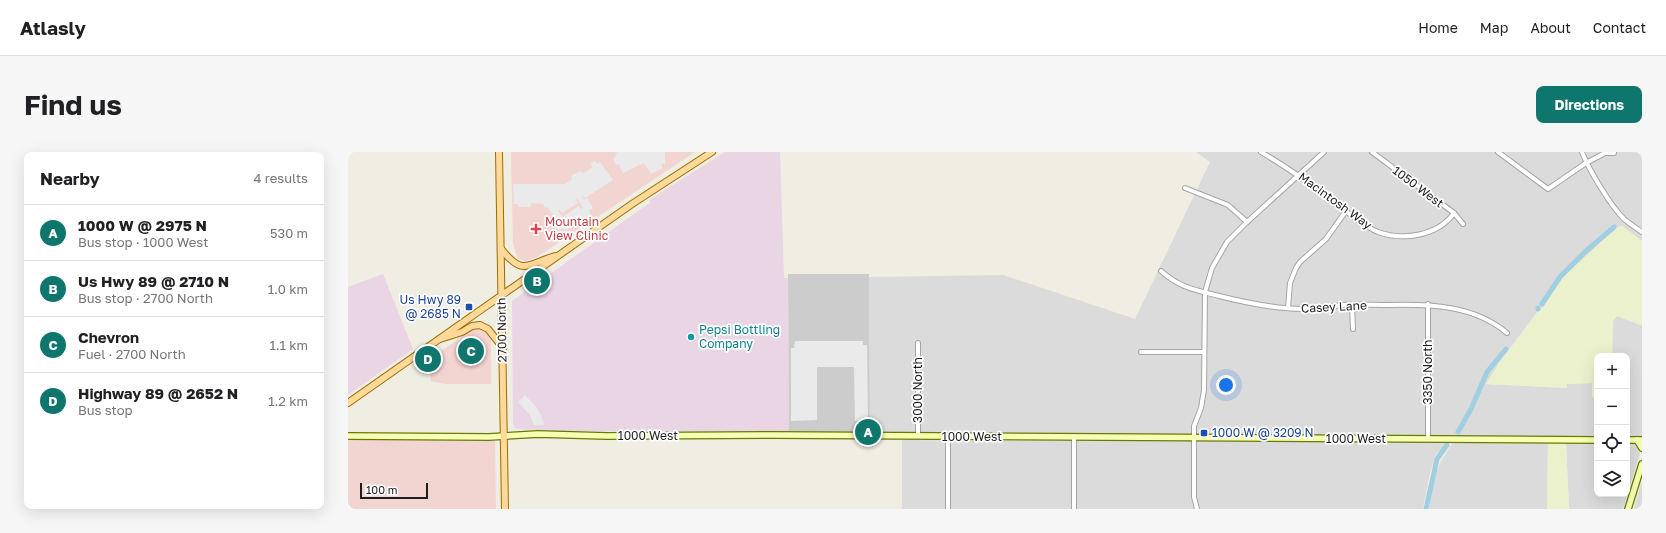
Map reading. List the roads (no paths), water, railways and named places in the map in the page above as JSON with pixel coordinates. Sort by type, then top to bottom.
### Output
[{"type":"main road","name":"2700 North","points":[[499,152],[505,509]]},
{"type":"main road","points":[[348,403],[632,204],[712,152]]},
{"type":"main road","points":[[501,249],[517,266],[530,265],[560,254]]},
{"type":"main road","points":[[433,342],[462,332],[472,326],[480,325],[488,329],[502,348]]},
{"type":"street","name":"Macintosh Way","points":[[1261,152],[1299,176],[1364,224],[1378,232],[1398,236],[1420,235],[1449,220],[1454,213]]},
{"type":"street","points":[[1197,509],[1194,497],[1194,438],[1196,418],[1203,398],[1204,292],[1212,268],[1227,242],[1324,152]]},
{"type":"street","name":"1050 West","points":[[1372,152],[1454,213],[1463,224]]},
{"type":"street","points":[[1498,152],[1548,189],[1586,163],[1604,154],[1614,154]]},
{"type":"street","points":[[1582,152],[1586,163],[1624,218],[1642,232]]},
{"type":"street","points":[[1185,188],[1228,205],[1247,222]]},
{"type":"street","points":[[1288,308],[1290,284],[1296,268],[1300,262],[1326,239],[1346,211]]},
{"type":"street","name":"Casey Lane","points":[[1162,272],[1178,284],[1249,304],[1304,309],[1352,305],[1428,304],[1464,311],[1480,316],[1497,324],[1507,333]]},
{"type":"street","name":"3350 North","points":[[1428,304],[1428,439]]},
{"type":"street","points":[[1352,305],[1353,329]]},
{"type":"street","name":"3000 North","points":[[918,344],[918,436]]},
{"type":"street","points":[[1140,352],[1204,352]]},
{"type":"street","name":"1000 West","points":[[348,436],[444,438],[538,434],[607,436],[948,436],[1074,438],[1594,440]]},
{"type":"street","points":[[948,436],[948,509]]},
{"type":"street","points":[[1074,438],[1074,509]]},
{"type":"street","points":[[1640,440],[1642,448]]},
{"type":"street","points":[[1628,509],[1642,464]]},
{"type":"waterway","points":[[1542,304],[1560,277],[1586,251],[1614,227]]},
{"type":"waterway","points":[[1458,432],[1471,409],[1487,372],[1506,349]]},
{"type":"waterway","points":[[1426,509],[1437,459],[1447,445]]},
{"type":"place","name":"Mountain View Clinic","points":[[536,229]]},
{"type":"place","name":"Us Hwy 89 @ 2710 N","points":[[537,281]]},
{"type":"place","name":"Us Hwy 89 @ 2685 N","points":[[469,307]]},
{"type":"place","name":"Pepsi Bottling Company","points":[[691,337]]},
{"type":"place","name":"Chevron","points":[[471,351]]},
{"type":"place","name":"Highway 89 @ 2652 N","points":[[428,359]]},
{"type":"place","name":"1000 W @ 2975 N","points":[[868,432]]},
{"type":"place","name":"1000 W @ 3209 N","points":[[1204,433]]}]
